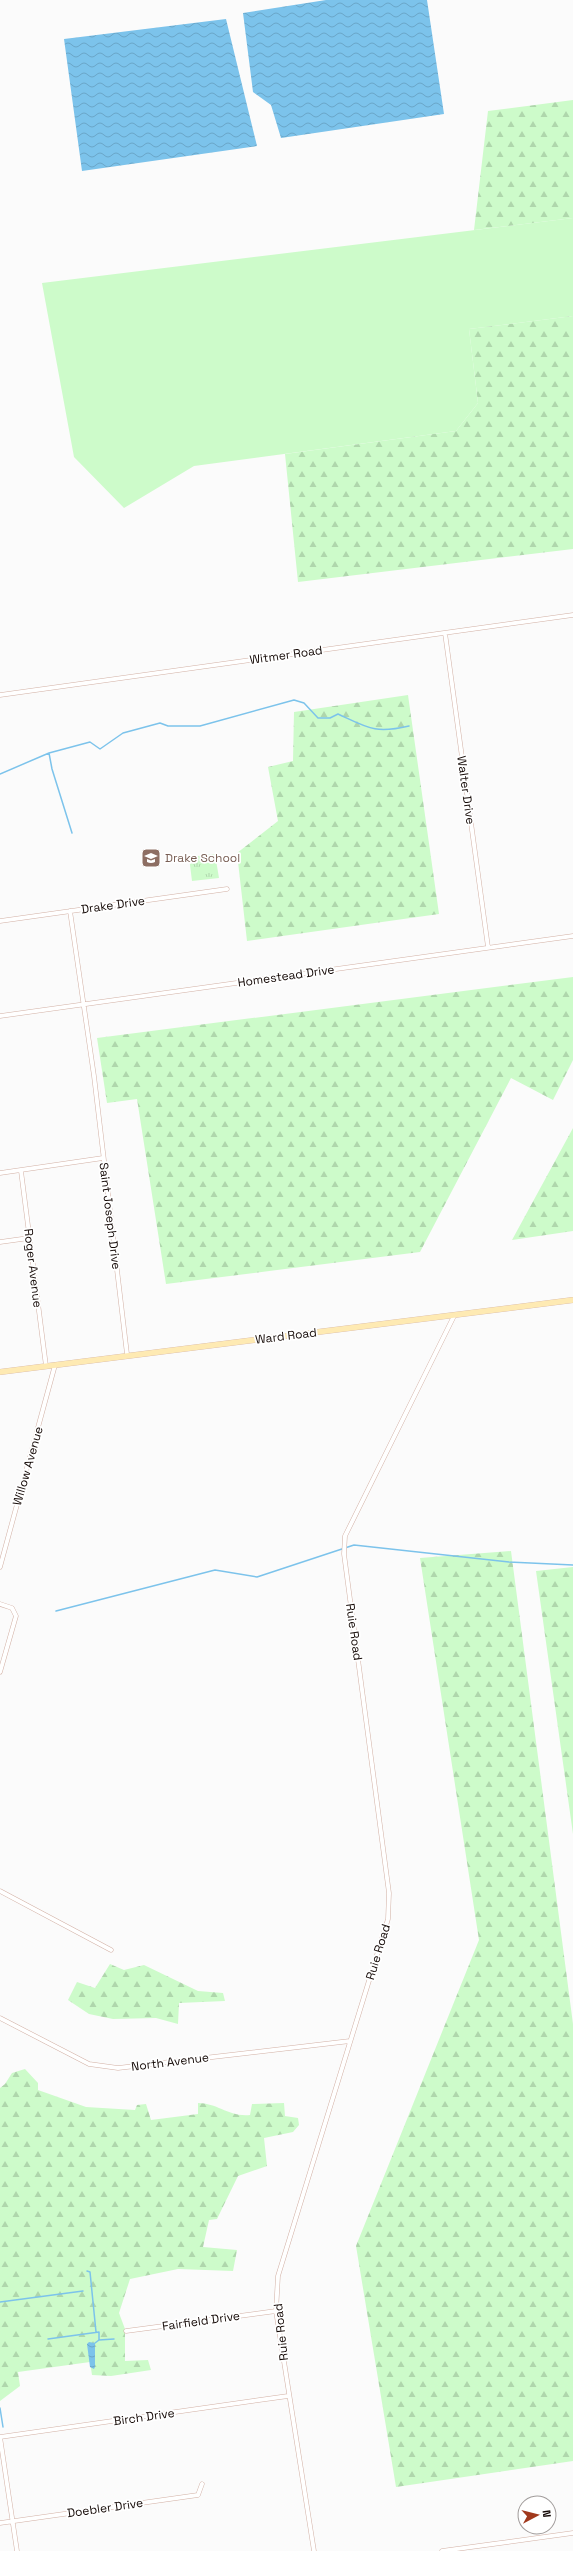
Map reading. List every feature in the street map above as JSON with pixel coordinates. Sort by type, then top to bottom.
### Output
[{"type":"main road","name":"Ward Road","points":[[0,1372],[127,1354],[454,1316],[573,1300]]},
{"type":"street","name":"Witmer Road","points":[[0,695],[573,615]]},
{"type":"street","name":"Walter Drive","points":[[445,633],[488,947]]},
{"type":"street","name":"Drake Drive","points":[[0,921],[227,889]]},
{"type":"street","name":"Saint Joseph Drive","points":[[70,911],[94,1076],[127,1354]]},
{"type":"street","name":"Homestead Drive","points":[[0,1016],[573,936]]},
{"type":"street","points":[[0,1173],[103,1158]]},
{"type":"street","name":"Roger Avenue","points":[[21,1170],[46,1366]]},
{"type":"street","points":[[0,1242],[29,1238]]},
{"type":"street","name":"Ruie Road","points":[[314,2551],[288,2396],[276,2311],[278,2276],[388,1919],[389,1893],[344,1554],[345,1536],[454,1316]]},
{"type":"street","name":"Willow Avenue","points":[[0,1567],[55,1365]]},
{"type":"street","points":[[0,1604],[12,1608],[16,1616],[0,1672]]},
{"type":"street","points":[[0,1891],[110,1950]]},
{"type":"street","name":"North Avenue","points":[[0,2018],[89,2064],[118,2068],[350,2042]]},
{"type":"street","name":"Fairfield Drive","points":[[126,2331],[276,2311]]},
{"type":"street","name":"Birch Drive","points":[[0,2438],[288,2396]]},
{"type":"street","points":[[0,2438],[17,2551]]},
{"type":"street","name":"Doebler Drive","points":[[0,2523],[198,2495],[202,2484]]},
{"type":"street","points":[[442,2551],[573,2533]]},
{"type":"green space","points":[[573,100],[573,218],[474,230],[488,111]]},
{"type":"green space","points":[[573,218],[573,316],[469,329],[478,403],[456,431],[194,466],[124,508],[74,457],[42,283]]},
{"type":"green space","points":[[573,316],[573,549],[298,582],[285,454],[456,431],[478,403],[469,329]]},
{"type":"green space","points":[[408,695],[439,914],[247,941],[237,853],[278,821],[268,767],[293,761],[294,712]]},
{"type":"green space","points":[[215,854],[219,878],[192,881],[189,857]]},
{"type":"green space","points":[[573,977],[573,1060],[553,1100],[511,1078],[420,1252],[166,1284],[137,1099],[107,1103],[97,1038]]},
{"type":"green space","points":[[573,1128],[573,1231],[512,1240]]},
{"type":"green space","points":[[511,1551],[573,2024],[573,2461],[396,2487],[356,2246],[479,1940],[420,1558]]},
{"type":"green space","points":[[573,1567],[573,1834],[536,1571]]},
{"type":"green space","points":[[110,1964],[124,1970],[144,1965],[198,1991],[223,1993],[225,2001],[179,2003],[178,2024],[156,2018],[113,2019],[89,2014],[68,2000],[77,1982],[95,1988]]},
{"type":"green space","points":[[25,2069],[38,2083],[38,2090],[86,2107],[135,2110],[137,2105],[146,2104],[151,2120],[198,2114],[198,2103],[211,2105],[235,2114],[250,2115],[252,2104],[284,2103],[285,2116],[298,2118],[299,2125],[293,2132],[264,2138],[267,2166],[238,2176],[217,2219],[209,2220],[203,2247],[237,2250],[233,2271],[178,2269],[130,2279],[119,2313],[125,2329],[125,2361],[148,2360],[151,2370],[111,2376],[92,2375],[90,2362],[18,2372],[20,2386],[0,2401],[0,2088],[5,2084],[12,2073]]},
{"type":"water","points":[[326,0],[427,0],[444,114],[281,138],[271,105],[253,92],[243,13]]},
{"type":"water","points":[[226,19],[257,146],[82,171],[64,39]]},
{"type":"water","points":[[89,2342],[95,2343],[94,2369],[90,2367],[87,2344]]},
{"type":"waterway","points":[[0,774],[49,753],[90,742],[100,749],[123,733],[160,723],[168,726],[200,726],[294,700],[304,703],[318,718],[330,718],[338,714],[372,728],[388,729],[409,726]]},
{"type":"waterway","points":[[49,753],[52,769],[72,833]]},
{"type":"waterway","points":[[56,1611],[215,1570],[257,1577],[354,1545],[509,1562],[573,1565]]},
{"type":"waterway","points":[[87,2271],[90,2272],[96,2332]]},
{"type":"waterway","points":[[0,2302],[83,2291]]},
{"type":"waterway","points":[[48,2339],[99,2332],[99,2340],[114,2339]]},
{"type":"waterway","points":[[95,2343],[99,2340]]},
{"type":"waterway","points":[[0,2408],[3,2427]]},
{"type":"place","name":"Drake School","points":[[151,858]]}]
